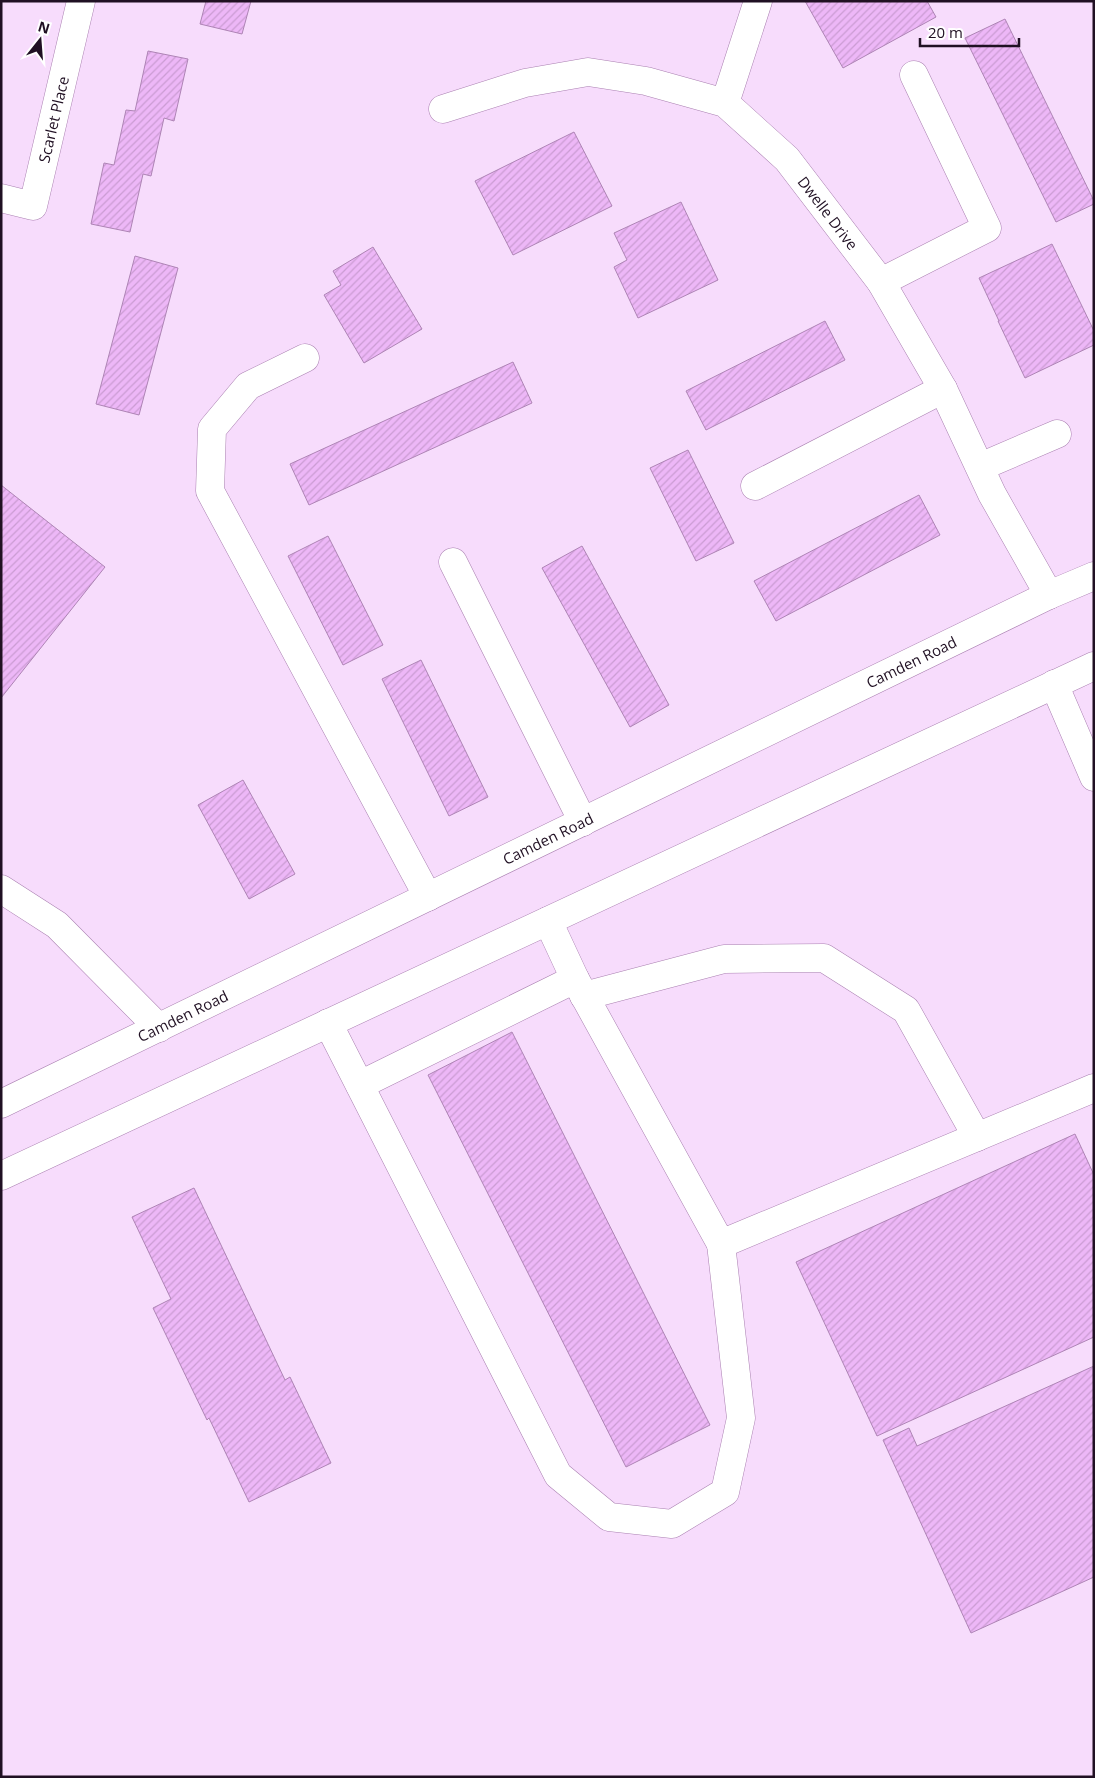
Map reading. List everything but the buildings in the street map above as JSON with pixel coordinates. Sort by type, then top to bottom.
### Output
[{"type":"street","name":"Scarlet Place","points":[[1,198],[33,206],[81,1]]},
{"type":"street","points":[[725,103],[758,1]]},
{"type":"street","name":"Dwelle Drive","points":[[443,109],[525,83],[588,72],[646,81],[725,103],[787,159],[881,282],[944,389],[992,494],[1049,595]]},
{"type":"street","points":[[881,282],[986,228],[914,75]]},
{"type":"street","points":[[305,358],[248,386],[212,429],[210,491],[428,896]]},
{"type":"street","points":[[755,486],[944,389]]},
{"type":"street","points":[[980,467],[1056,434]]},
{"type":"street","points":[[453,562],[583,822]]},
{"type":"street","name":"Camden Road","points":[[1,1104],[1049,595],[1094,576]]},
{"type":"street","points":[[1,1176],[1094,666]]},
{"type":"street","points":[[1054,684],[1094,777]]},
{"type":"street","points":[[1,889],[57,925],[159,1028]]},
{"type":"street","points":[[328,1023],[558,1475],[609,1517],[672,1524],[725,1492],[741,1418],[721,1244],[579,987],[548,921]]},
{"type":"street","points":[[364,1093],[579,987],[724,959],[824,958],[906,1010],[976,1137]]},
{"type":"street","points":[[721,1244],[1094,1088]]}]
